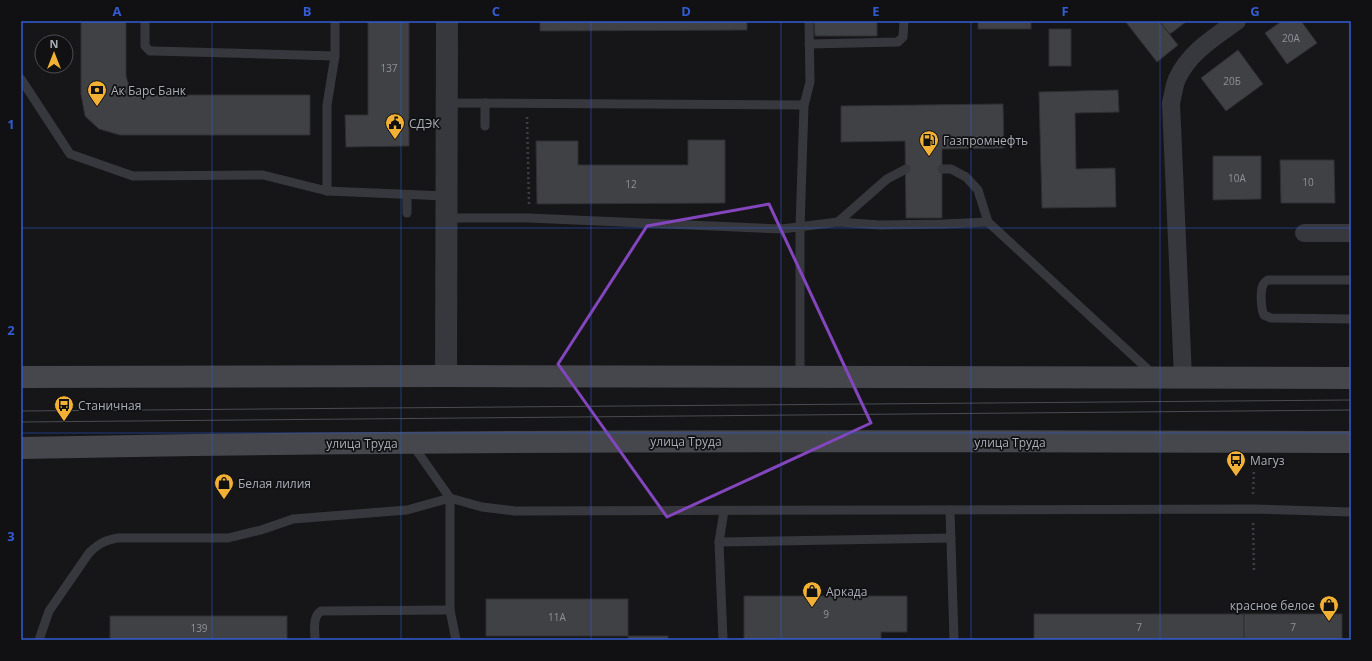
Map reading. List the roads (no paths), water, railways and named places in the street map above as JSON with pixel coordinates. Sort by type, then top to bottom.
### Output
[{"type":"main road","points":[[21,365],[50,377]]},
{"type":"main road","points":[[21,377],[800,376],[1351,378]]},
{"type":"main road","name":"улица Труда","points":[[21,448],[716,441],[1351,442]]},
{"type":"main road","points":[[21,462],[71,447]]},
{"type":"street","points":[[446,376],[447,21]]},
{"type":"street","points":[[1183,377],[1171,103],[1178,79],[1190,59],[1204,45],[1237,21]]},
{"type":"street","points":[[1304,233],[1351,234]]},
{"type":"lane","points":[[144,21],[146,46],[150,51],[154,52],[335,56]]},
{"type":"lane","points":[[327,192],[327,105],[335,56],[335,21]]},
{"type":"lane","points":[[800,376],[800,228],[804,105],[810,82],[809,21]]},
{"type":"lane","points":[[809,44],[898,42],[903,37],[904,21]]},
{"type":"lane","points":[[21,79],[70,154],[133,176],[263,175],[327,192],[446,196]]},
{"type":"lane","points":[[447,103],[804,105]]},
{"type":"lane","points":[[485,103],[485,126]]},
{"type":"lane","points":[[838,222],[887,179],[906,169]]},
{"type":"lane","points":[[942,169],[952,169],[966,176],[978,190],[988,222],[1157,377]]},
{"type":"lane","points":[[407,195],[407,213]]},
{"type":"lane","points":[[447,218],[486,216],[782,229],[800,228],[838,222],[880,226],[988,222]]},
{"type":"lane","points":[[1351,280],[1268,280],[1264,282],[1262,289],[1262,309],[1264,315],[1271,318],[1351,319]]},
{"type":"lane","points":[[412,443],[450,498],[450,610],[456,640]]},
{"type":"lane","points":[[39,640],[49,611],[88,553],[96,545],[106,540],[118,538],[228,538],[261,530],[293,519],[407,510],[450,498],[482,507],[515,511],[1253,509],[1351,512]]},
{"type":"lane","points":[[950,510],[954,640]]},
{"type":"lane","points":[[723,640],[719,542],[724,511]]},
{"type":"lane","points":[[719,542],[951,538]]},
{"type":"lane","points":[[315,640],[316,616],[321,611],[450,610]]},
{"type":"tram line","points":[[21,411],[1351,400]]},
{"type":"tram line","points":[[21,422],[1351,410]]},
{"type":"place","name":"Ак Барс Банк","points":[[97,107]]},
{"type":"place","name":"СДЭК","points":[[395,140]]},
{"type":"place","name":"Газпромнефть","points":[[929,157]]},
{"type":"place","name":"Станичная","points":[[64,422]]},
{"type":"place","name":"Магуз","points":[[1236,477]]},
{"type":"place","name":"Белая лилия","points":[[224,500]]},
{"type":"place","name":"Аркада","points":[[812,608]]},
{"type":"place","name":"красное белое","points":[[1329,622]]}]
